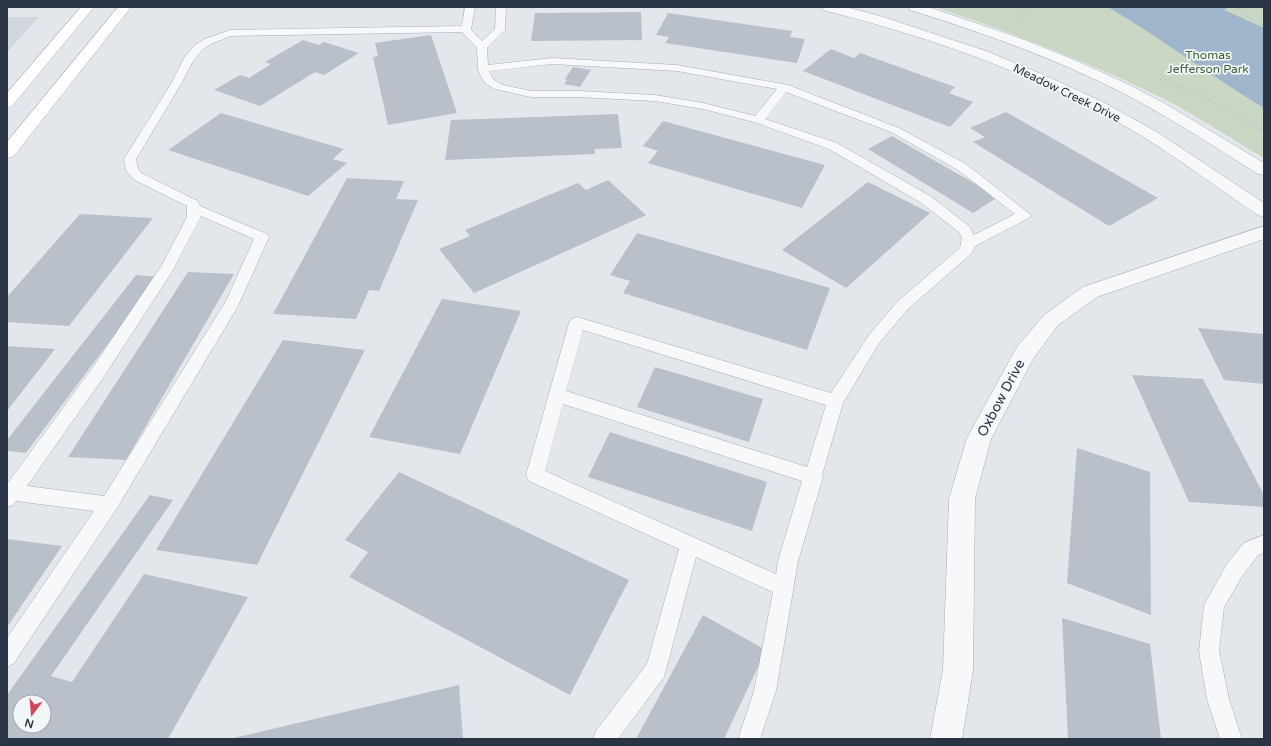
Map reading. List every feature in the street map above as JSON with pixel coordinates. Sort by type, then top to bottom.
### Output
[{"type":"main road","points":[[7,103],[88,7]]},
{"type":"main road","points":[[7,152],[125,7]]},
{"type":"street","name":"Meadow Creek Drive","points":[[828,7],[890,23],[954,44],[1036,76],[1102,108],[1151,135],[1264,211]]},
{"type":"street","name":"Meadow Creek Drive","points":[[915,7],[972,25],[1043,51],[1122,87],[1179,118],[1264,170]]},
{"type":"street","name":"Oxbow Drive","points":[[946,739],[958,670],[962,499],[979,438],[1025,353],[1051,320],[1090,292],[1264,232]]},
{"type":"lane","points":[[470,7],[466,31],[482,47],[483,69],[486,77],[490,82],[499,87],[514,92],[531,94],[578,94],[655,98],[703,106],[758,120],[833,146],[925,199],[964,229],[969,238],[967,250],[903,305],[874,339],[836,401],[788,561],[765,691],[749,739]]},
{"type":"lane","points":[[482,47],[500,30],[502,7]]},
{"type":"lane","points":[[9,496],[97,374],[168,267],[194,217],[193,204],[137,176],[132,170],[130,159],[176,84],[188,60],[199,47],[209,41],[230,33],[467,29]]},
{"type":"lane","points":[[483,69],[552,61],[677,68],[784,86],[895,130],[962,167],[1024,215],[969,243]]},
{"type":"lane","points":[[758,120],[784,86]]},
{"type":"lane","points":[[7,656],[109,505],[233,302],[262,237],[193,208]]},
{"type":"lane","points":[[783,586],[535,475],[577,323],[836,401]]},
{"type":"lane","points":[[557,395],[814,477]]},
{"type":"lane","points":[[9,496],[109,505]]},
{"type":"lane","points":[[604,739],[656,668],[690,544]]},
{"type":"lane","points":[[1231,739],[1218,699],[1208,651],[1214,605],[1234,572],[1251,549],[1264,544]]},
{"type":"path","points":[[1013,22],[1033,7]]},
{"type":"path","points":[[1238,7],[1244,15],[1264,26]]},
{"type":"shaded area","points":[[7,17],[39,17],[7,52]]},
{"type":"green space","name":"Thomas Jefferson Park","points":[[935,7],[1264,7],[1264,158],[1206,122],[1142,88],[1054,50]]},
{"type":"water","points":[[1108,7],[1229,7],[1224,10],[1264,28],[1264,108],[1147,31]]},
{"type":"building","points":[[641,12],[642,40],[531,41],[535,13]]},
{"type":"building","points":[[668,13],[792,31],[790,37],[805,39],[797,63],[665,43],[669,37],[656,35]]},
{"type":"building","points":[[431,35],[457,113],[388,125],[373,57],[378,56],[375,43]]},
{"type":"building","points":[[303,40],[319,45],[324,42],[359,53],[324,75],[315,72],[260,106],[214,90],[240,75],[249,78],[271,64],[265,62]]},
{"type":"building","points":[[831,49],[854,58],[860,53],[955,87],[949,93],[973,102],[950,127],[803,71]]},
{"type":"building","points":[[573,67],[591,70],[580,87],[564,84],[567,80],[565,79]]},
{"type":"building","points":[[1006,112],[1158,198],[1109,226],[973,142],[985,137],[970,128]]},
{"type":"building","points":[[221,113],[344,149],[333,159],[347,163],[308,196],[168,150]]},
{"type":"building","points":[[618,114],[622,148],[595,149],[595,154],[445,160],[451,120]]},
{"type":"building","points":[[663,121],[825,165],[802,208],[648,163],[658,151],[643,146]]},
{"type":"building","points":[[892,136],[998,197],[973,213],[868,149]]},
{"type":"building","points":[[347,178],[404,181],[396,199],[418,200],[379,291],[369,290],[356,319],[273,314]]},
{"type":"building","points":[[608,180],[646,215],[474,293],[439,249],[470,236],[465,230],[578,183],[586,190]]},
{"type":"building","points":[[868,182],[930,213],[846,288],[782,250]]},
{"type":"building","points":[[80,214],[153,218],[69,326],[7,322],[7,297]]},
{"type":"building","points":[[637,233],[830,288],[807,350],[623,293],[630,281],[610,275]]},
{"type":"building","points":[[188,272],[234,274],[126,460],[68,457]]},
{"type":"building","points":[[136,275],[158,277],[26,453],[7,451],[7,440]]},
{"type":"building","points":[[442,299],[521,311],[460,454],[369,437]]},
{"type":"building","points":[[1198,328],[1264,334],[1264,384],[1224,380]]},
{"type":"building","points":[[283,340],[365,350],[257,565],[156,550]]},
{"type":"building","points":[[7,346],[55,349],[7,411]]},
{"type":"building","points":[[655,367],[763,399],[749,442],[637,407]]},
{"type":"building","points":[[1132,375],[1203,379],[1264,495],[1264,507],[1189,502]]},
{"type":"building","points":[[610,432],[767,482],[752,531],[588,477]]},
{"type":"building","points":[[1077,448],[1150,472],[1151,615],[1067,583]]},
{"type":"building","points":[[399,472],[629,580],[570,695],[349,577],[368,552],[345,540]]},
{"type":"building","points":[[150,495],[173,500],[51,676],[72,682],[144,574],[248,597],[168,739],[7,739],[7,695]]},
{"type":"building","points":[[7,539],[62,546],[7,627]]},
{"type":"building","points":[[703,615],[766,650],[724,739],[636,739]]},
{"type":"building","points":[[1062,618],[1150,644],[1161,739],[1068,739]]},
{"type":"building","points":[[459,685],[463,739],[234,739],[234,738]]}]
